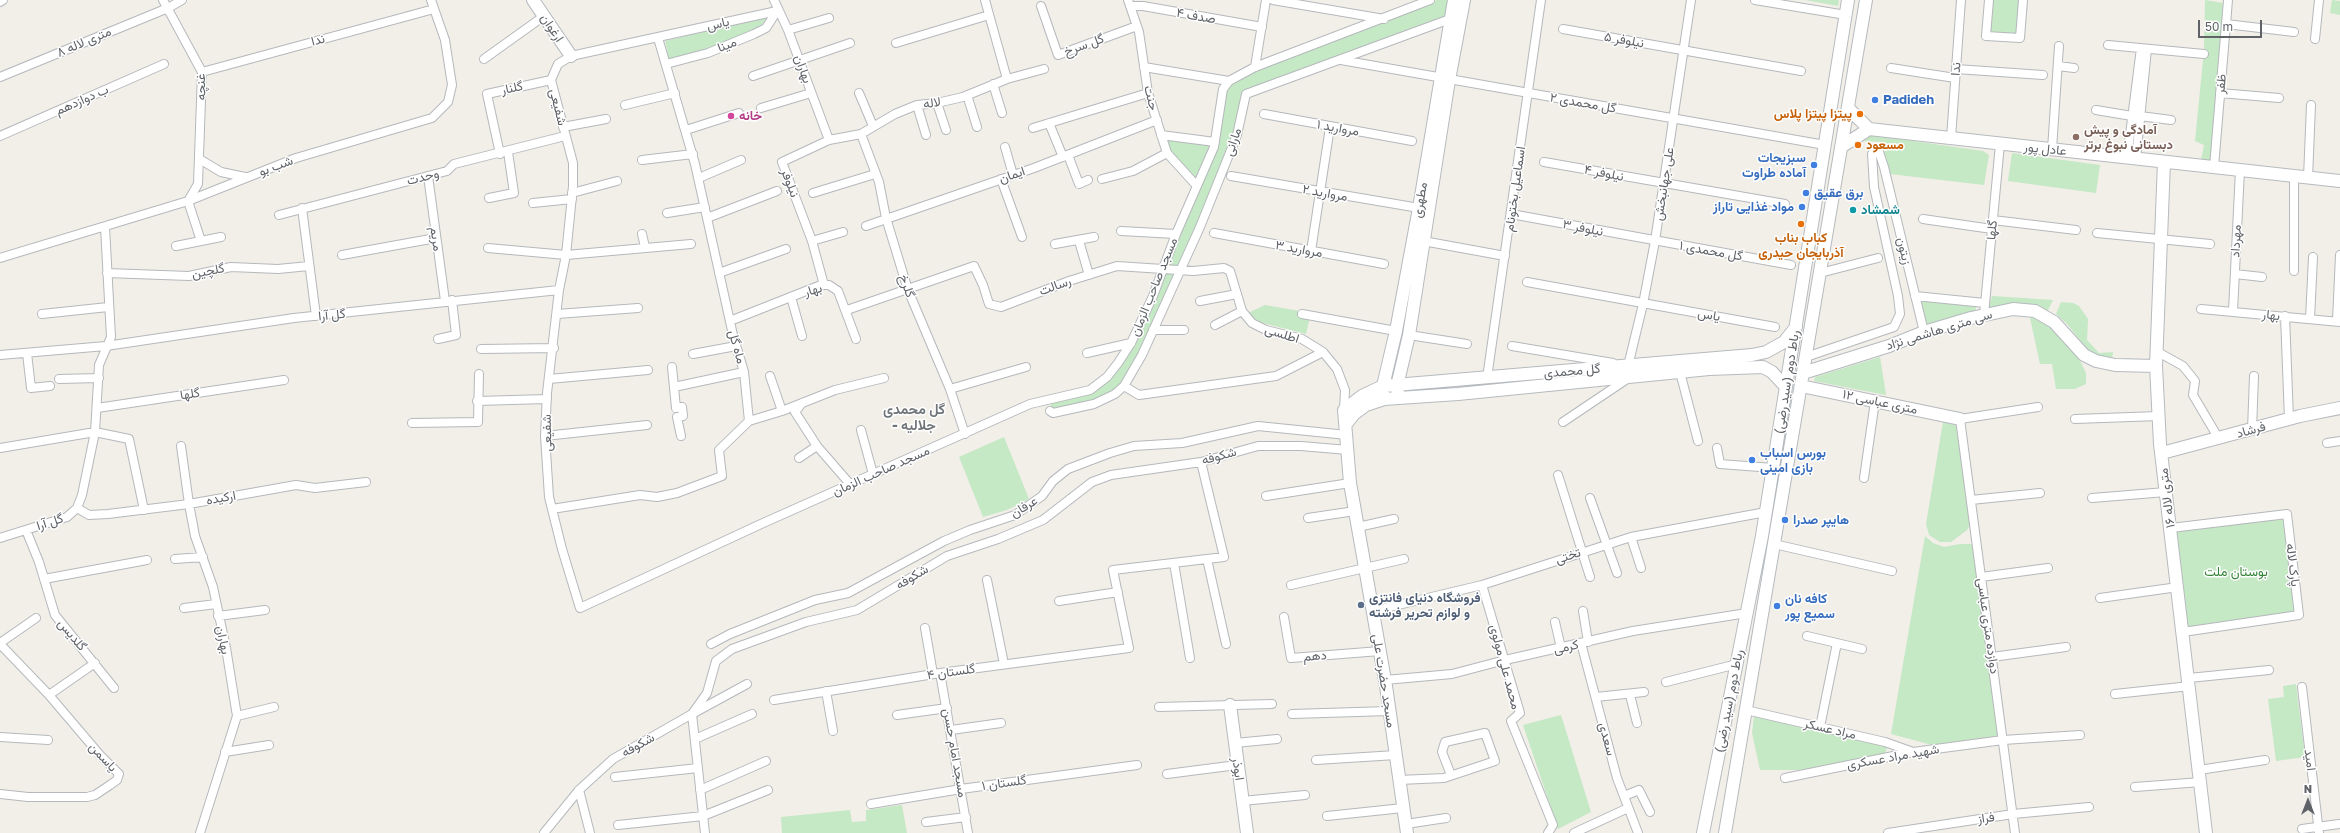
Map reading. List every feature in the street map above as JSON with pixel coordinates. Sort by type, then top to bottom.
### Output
[{"type":"street","name":"غنچه","points":[[163,0],[202,72],[201,160],[198,184],[188,202]]},
{"type":"street","name":"۸ متری لاله","points":[[0,77],[168,8],[182,0]]},
{"type":"street","name":"شب بو","points":[[0,258],[188,202],[246,177],[296,158],[432,118],[448,102],[452,85],[445,40],[431,0]]},
{"type":"street","name":"ارغوان","points":[[533,0],[571,56]]},
{"type":"street","name":"بهاران","points":[[774,0],[777,10],[788,30],[800,60],[829,140]]},
{"type":"street","points":[[985,0],[1007,78]]},
{"type":"street","points":[[1255,67],[1266,0]]},
{"type":"street","points":[[1273,0],[1384,19]]},
{"type":"street","points":[[1144,67],[1229,80],[1255,67],[1384,19],[1430,0]]},
{"type":"street","name":"مطهری","points":[[1398,398],[1397,386],[1409,335],[1424,241],[1445,79],[1450,19],[1454,0]]},
{"type":"street","name":"مطهری","points":[[1384,399],[1382,386],[1396,331],[1445,79],[1464,0]]},
{"type":"street","name":"اسماعیل بختونام","points":[[1487,378],[1529,94],[1541,0]]},
{"type":"street","name":"علی جهانبخش","points":[[1628,371],[1655,241],[1691,0]]},
{"type":"street","points":[[1754,0],[1846,16]]},
{"type":"street","name":"رباط دوم (سید رضی)","points":[[1704,828],[1766,512],[1848,0]]},
{"type":"street","name":"رباط دوم (سید رضی)","points":[[1725,830],[1866,0]]},
{"type":"street","name":"ندا","points":[[1950,138],[1961,0]]},
{"type":"street","points":[[1989,0],[1986,36],[2020,38],[2023,0]]},
{"type":"street","name":"ظفر","points":[[2214,167],[2228,0]]},
{"type":"street","points":[[2315,39],[2319,0]]},
{"type":"street","name":"صدف ۴","points":[[1129,3],[1262,27]]},
{"type":"street","name":"جنت","points":[[1129,3],[1137,26],[1148,93],[1167,153],[1196,185]]},
{"type":"street","name":"گل سرخ","points":[[1041,6],[1058,55],[1137,26]]},
{"type":"street","name":"ندا","points":[[202,72],[434,9]]},
{"type":"street","name":"یاس","points":[[658,38],[777,10]]},
{"type":"street","name":"مینا","points":[[666,64],[708,52],[754,34],[766,28],[777,10]]},
{"type":"street","points":[[484,59],[544,16]]},
{"type":"street","points":[[896,43],[990,16]]},
{"type":"street","points":[[788,30],[828,18]]},
{"type":"street","name":"مارانی","points":[[1050,411],[1053,413],[1094,404],[1115,394],[1124,386],[1142,355],[1182,271],[1237,135],[1246,94],[1450,19]]},
{"type":"street","points":[[2226,24],[2294,32]]},
{"type":"street","name":"نیلوفر ۵","points":[[1563,29],[1684,51]]},
{"type":"street","name":"شفیعی","points":[[580,608],[562,549],[549,498],[546,436],[547,399],[554,348],[559,290],[566,255],[572,196],[573,163],[552,80],[558,64],[571,56],[658,38]]},
{"type":"street","name":"ماه گل","points":[[658,38],[686,130],[705,207],[730,321],[744,372],[749,421]]},
{"type":"street","points":[[753,76],[850,44]]},
{"type":"street","points":[[2108,45],[2204,54]]},
{"type":"street","points":[[2052,149],[2059,46]]},
{"type":"street","points":[[2132,158],[2144,48]]},
{"type":"street","points":[[1684,51],[1801,71]]},
{"type":"street","name":"گل محمدی ۲","points":[[1340,60],[1825,145]]},
{"type":"street","name":"ب دوازدهم","points":[[0,136],[164,64]]},
{"type":"street","points":[[2058,66],[2074,68]]},
{"type":"street","points":[[1891,68],[1955,78]]},
{"type":"street","name":"لاله","points":[[861,134],[873,126],[917,105],[937,103],[967,95],[1007,78],[1044,69]]},
{"type":"street","points":[[1956,69],[2043,75]]},
{"type":"street","name":"گلنار","points":[[504,153],[487,94],[552,80]]},
{"type":"street","name":"مسجد صاحب الزمان","points":[[580,608],[850,484],[1030,404],[1090,390],[1107,377],[1131,343],[1215,142],[1223,89],[1229,80]]},
{"type":"street","points":[[993,84],[1002,113]]},
{"type":"street","points":[[625,105],[675,93]]},
{"type":"street","points":[[761,108],[812,93]]},
{"type":"street","points":[[859,93],[873,126]]},
{"type":"street","points":[[1033,128],[1148,93]]},
{"type":"street","points":[[2220,93],[2279,98]]},
{"type":"street","points":[[967,95],[977,128]]},
{"type":"street","points":[[937,103],[946,130]]},
{"type":"street","points":[[917,105],[926,135]]},
{"type":"street","points":[[2308,178],[2311,105]]},
{"type":"street","points":[[1841,147],[1869,129],[1848,108]]},
{"type":"street","points":[[2096,110],[2170,120]]},
{"type":"street","points":[[686,130],[739,113]]},
{"type":"street","name":"مروارید ۱","points":[[1264,114],[1412,141]]},
{"type":"street","points":[[563,127],[606,119]]},
{"type":"street","name":"ایمان","points":[[866,226],[1065,156],[1156,120]]},
{"type":"street","points":[[1049,123],[1079,184],[1088,180]]},
{"type":"street","points":[[1311,251],[1330,127]]},
{"type":"street","name":"عادل پور","points":[[1869,129],[2340,181]]},
{"type":"street","name":"نیلوفر","points":[[824,285],[812,241],[782,162],[829,140],[861,134]]},
{"type":"street","name":"گلرخ","points":[[861,134],[875,174],[886,218],[908,290],[950,389],[965,434]]},
{"type":"street","points":[[1161,135],[1215,142]]},
{"type":"street","name":"وحدت","points":[[279,215],[447,171],[454,164],[504,153],[565,136]]},
{"type":"street","name":"گلها","points":[[1984,316],[2000,144]]},
{"type":"street","points":[[1005,147],[1013,175]]},
{"type":"street","name":"زیتون","points":[[1806,357],[1894,327],[1900,314],[1898,296],[1874,187],[1872,154],[1874,150],[1880,152],[1924,332]]},
{"type":"street","points":[[489,198],[514,193],[504,153]]},
{"type":"street","points":[[1102,179],[1133,171],[1167,153]]},
{"type":"street","points":[[642,160],[692,154]]},
{"type":"street","points":[[201,160],[221,172],[246,177]]},
{"type":"street","points":[[698,178],[741,160]]},
{"type":"street","name":"نیلوفر ۴","points":[[1544,162],[1785,204]]},
{"type":"street","name":"۱۶ متری لاله","points":[[2164,162],[2156,351],[2159,416],[2166,492],[2206,833]]},
{"type":"street","name":"مهرداد","points":[[2233,311],[2240,170]]},
{"type":"street","points":[[813,193],[875,174]]},
{"type":"street","name":"مریم","points":[[428,176],[436,238],[456,335],[438,340]]},
{"type":"street","name":"مروارید ۲","points":[[1231,176],[1419,208]]},
{"type":"street","points":[[2294,176],[2294,271]]},
{"type":"street","points":[[1001,179],[1022,237]]},
{"type":"street","points":[[533,203],[572,196],[617,181]]},
{"type":"street","points":[[707,218],[777,191]]},
{"type":"street","points":[[188,202],[201,241]]},
{"type":"street","points":[[667,213],[705,207]]},
{"type":"street","points":[[302,208],[316,316]]},
{"type":"street","name":"نیلوفر ۳","points":[[1511,214],[1655,241]]},
{"type":"street","points":[[1923,219],[1992,229]]},
{"type":"street","points":[[1993,220],[2076,230]]},
{"type":"street","name":"گل آرا","points":[[0,538],[67,517],[77,508],[95,432],[99,365],[111,337],[108,307],[105,227]]},
{"type":"street","points":[[1121,231],[1176,234]]},
{"type":"street","points":[[812,241],[843,232]]},
{"type":"street","name":"مروارید ۳","points":[[1214,233],[1384,264]]},
{"type":"street","points":[[2097,233],[2210,244]]},
{"type":"street","points":[[642,234],[646,247]]},
{"type":"street","points":[[176,246],[221,237]]},
{"type":"street","points":[[1055,244],[1079,241],[1094,237]]},
{"type":"street","points":[[342,255],[436,238]]},
{"type":"street","points":[[1079,241],[1089,275]]},
{"type":"street","points":[[1424,241],[1505,256]]},
{"type":"street","name":"گل محمدی ۱","points":[[1655,241],[1791,265]]},
{"type":"street","points":[[488,248],[566,255],[691,244]]},
{"type":"street","points":[[719,273],[786,249]]},
{"type":"street","points":[[2338,321],[2340,255]]},
{"type":"street","points":[[2310,319],[2313,257]]},
{"type":"street","points":[[1805,270],[1820,273],[1878,258]]},
{"type":"street","name":"گلچین","points":[[107,273],[188,276],[230,267],[278,269],[309,266]]},
{"type":"street","name":"رسالت","points":[[908,290],[974,266],[983,285],[988,304],[1001,307],[1117,266],[1163,268]]},
{"type":"street","name":"اطلسی","points":[[1163,268],[1182,271],[1224,268],[1230,271],[1242,311],[1252,323],[1266,330],[1302,339],[1323,352],[1337,369],[1345,390],[1344,410]]},
{"type":"street","points":[[2235,274],[2262,277]]},
{"type":"street","name":"یاس","points":[[1527,282],[1775,327]]},
{"type":"street","name":"بهار","points":[[730,321],[791,297],[824,285],[829,285],[838,291],[847,310],[856,339]]},
{"type":"street","name":"گل آرا","points":[[0,355],[106,346],[233,326],[448,301],[559,290]]},
{"type":"street","points":[[847,310],[908,290]]},
{"type":"street","points":[[1200,301],[1237,294]]},
{"type":"street","points":[[1915,296],[1985,303]]},
{"type":"street","points":[[791,297],[802,336]]},
{"type":"street","points":[[42,314],[108,307]]},
{"type":"street","points":[[557,314],[638,308]]},
{"type":"street","name":"سی متری هاشمی نژاد","points":[[1803,373],[1889,346],[1924,332],[2013,309],[2036,311],[2054,322],[2084,355],[2096,362],[2115,365],[2156,366]]},
{"type":"street","name":"بهار","points":[[2202,309],[2338,321]]},
{"type":"street","points":[[1215,325],[1242,311]]},
{"type":"street","points":[[1302,314],[1396,331]]},
{"type":"street","points":[[2285,316],[2289,419]]},
{"type":"street","name":"گل محمدی","points":[[1346,430],[1354,414],[1366,405],[1384,399],[1628,371],[1766,352],[1784,342],[1796,326]]},
{"type":"street","points":[[1153,330],[1184,330]]},
{"type":"street","points":[[1409,335],[1467,344]]},
{"type":"street","points":[[1087,353],[1131,343]]},
{"type":"street","points":[[693,354],[736,346]]},
{"type":"street","points":[[1512,346],[1628,371]]},
{"type":"street","points":[[481,349],[554,348]]},
{"type":"street","points":[[2156,351],[2183,366],[2195,381],[2193,394],[2220,439]]},
{"type":"street","points":[[27,352],[31,388],[50,386]]},
{"type":"street","points":[[1124,386],[1139,395],[1276,376],[1323,352]]},
{"type":"street","points":[[1763,367],[1768,365],[1770,360],[1766,352]]},
{"type":"street","points":[[672,367],[676,408],[682,407],[683,416],[677,417],[680,436]]},
{"type":"street","points":[[950,389],[1026,367]]},
{"type":"street","points":[[1763,367],[1772,372],[1786,387]]},
{"type":"street","name":"گل محمدی","points":[[1344,410],[1362,396],[1382,386],[1487,378],[1628,371],[1680,372],[1763,367]]},
{"type":"street","points":[[549,379],[648,370]]},
{"type":"street","points":[[1563,422],[1628,371]]},
{"type":"street","points":[[674,387],[744,372]]},
{"type":"street","points":[[1680,372],[1698,441]]},
{"type":"street","points":[[412,423],[478,422],[477,401],[479,374]]},
{"type":"street","points":[[770,376],[782,411]]},
{"type":"street","points":[[2252,430],[2254,376]]},
{"type":"street","points":[[59,379],[98,378]]},
{"type":"street","points":[[552,509],[640,495],[657,497],[670,495],[722,476],[719,450],[749,421],[802,404],[834,390],[884,378]]},
{"type":"street","name":"گلها","points":[[97,408],[284,380]]},
{"type":"street","name":"۱۲ متری عباسی","points":[[1801,386],[1960,419]]},
{"type":"street","points":[[477,401],[547,399]]},
{"type":"street","points":[[1864,478],[1875,401]]},
{"type":"street","points":[[802,404],[796,412],[817,446],[850,484]]},
{"type":"street","points":[[1960,419],[2038,408]]},
{"type":"street","name":"فرشاد","points":[[2162,454],[2289,419],[2340,408]]},
{"type":"street","name":"مسجد حضرت علی","points":[[1344,410],[1350,483],[1385,680],[1406,829]]},
{"type":"street","points":[[2075,419],[2159,416]]},
{"type":"street","name":"دوازده متری عباسی","points":[[1960,419],[2015,833]]},
{"type":"street","points":[[546,436],[647,425]]},
{"type":"street","name":"عرفان","points":[[710,644],[730,634],[815,600],[848,593],[944,541],[970,530],[1015,515],[1042,496],[1053,481],[1068,469],[1087,461],[1134,446],[1182,443],[1258,426],[1346,430]]},
{"type":"street","points":[[861,430],[873,474]]},
{"type":"street","points":[[0,448],[95,432],[128,439],[144,510]]},
{"type":"street","points":[[2327,443],[2340,441]]},
{"type":"street","name":"بهاران","points":[[181,446],[195,536],[213,588],[226,648],[236,716],[200,833]]},
{"type":"street","points":[[798,458],[817,446]]},
{"type":"street","name":"شکوفه","points":[[544,833],[579,790],[613,759],[692,714],[707,693],[716,661],[732,649],[800,624],[857,610],[947,556],[998,540],[1043,520],[1092,482],[1111,475],[1201,462],[1258,446],[1301,446],[1348,450]]},
{"type":"street","points":[[1717,448],[1720,464],[1773,468]]},
{"type":"street","points":[[1059,601],[1118,592],[1113,570],[1224,557],[1201,462]]},
{"type":"street","points":[[1558,475],[1590,577]]},
{"type":"street","name":"ارکیده","points":[[77,508],[89,515],[189,504],[296,484],[315,488],[366,482]]},
{"type":"street","points":[[1266,496],[1350,483]]},
{"type":"street","points":[[2092,498],[2166,492]]},
{"type":"street","points":[[1971,500],[2040,493]]},
{"type":"street","points":[[1590,498],[1605,544],[1617,573]]},
{"type":"street","points":[[1308,518],[1355,511]]},
{"type":"street","name":"تختی","points":[[1373,611],[1482,586],[1605,544],[1631,537],[1766,512]]},
{"type":"street","name":"پارک لاله","points":[[2171,528],[2287,514],[2299,615],[2183,632]]},
{"type":"street","points":[[1358,527],[1394,519]]},
{"type":"street","name":"گلدیس","points":[[26,530],[44,579],[55,615],[114,688]]},
{"type":"street","points":[[1631,537],[1641,568]]},
{"type":"street","points":[[1774,544],[1892,571]]},
{"type":"street","points":[[175,559],[203,556]]},
{"type":"street","points":[[1207,559],[1226,644]]},
{"type":"street","points":[[1291,585],[1404,559]]},
{"type":"street","points":[[44,579],[147,560]]},
{"type":"street","points":[[1174,563],[1190,658]]},
{"type":"street","points":[[1981,577],[2048,568]]},
{"type":"street","points":[[987,580],[1004,664]]},
{"type":"street","name":"محمد علی مولوی","points":[[1482,586],[1520,713],[1512,721],[1553,825],[1548,833]]},
{"type":"street","points":[[2100,598],[2178,587]]},
{"type":"street","name":"گلستان ۴","points":[[774,700],[1004,664],[1129,648],[1118,592]]},
{"type":"street","points":[[184,608],[216,604]]},
{"type":"street","points":[[218,616],[265,610]]},
{"type":"street","name":"سعدی","points":[[1583,612],[1585,642],[1596,697],[1624,796],[1638,833]]},
{"type":"street","name":"کرمی","points":[[1385,680],[1452,674],[1505,660],[1633,631],[1747,613]]},
{"type":"street","name":"دهم","points":[[1284,617],[1291,658],[1380,651]]},
{"type":"street","points":[[0,643],[36,618]]},
{"type":"street","points":[[1555,622],[1561,648]]},
{"type":"street","name":"مسجد امام حسن","points":[[925,628],[947,708],[968,833]]},
{"type":"street","points":[[1807,636],[1862,648]]},
{"type":"street","name":"یاسمن","points":[[0,643],[49,695],[100,755],[119,774],[116,780],[95,795],[86,797],[28,797],[0,794]]},
{"type":"street","points":[[1820,727],[1837,643]]},
{"type":"street","points":[[1992,657],[2066,647]]},
{"type":"street","points":[[49,695],[95,663]]},
{"type":"street","points":[[1666,682],[1737,664]]},
{"type":"street","points":[[2115,694],[2269,670]]},
{"type":"street","points":[[705,833],[692,714],[747,684]]},
{"type":"street","name":"امید","points":[[2302,687],[2319,830]]},
{"type":"street","points":[[826,691],[833,731]]},
{"type":"street","points":[[1596,697],[1630,695],[1644,692]]},
{"type":"street","points":[[1630,695],[1637,723]]},
{"type":"street","points":[[1159,707],[1272,704]]},
{"type":"street","name":"ابوذر","points":[[1230,705],[1247,833]]},
{"type":"street","points":[[236,716],[274,707]]},
{"type":"street","points":[[897,715],[947,708]]},
{"type":"street","name":"مراد عسکر","points":[[1746,710],[1885,742],[1913,752]]},
{"type":"street","points":[[1292,714],[1389,711]]},
{"type":"street","points":[[695,739],[752,714]]},
{"type":"street","points":[[951,730],[1001,723]]},
{"type":"street","points":[[1399,780],[1444,778],[1495,761],[1485,733],[1445,742],[1442,752],[1451,775]]},
{"type":"street","name":"شهید مراد عسکری","points":[[1785,778],[1913,752],[2003,740],[2080,734]]},
{"type":"street","points":[[0,737],[48,740]]},
{"type":"street","points":[[1235,743],[1277,739]]},
{"type":"street","points":[[225,752],[269,745]]},
{"type":"street","points":[[1316,760],[1396,755]]},
{"type":"street","points":[[700,790],[766,760]]},
{"type":"street","points":[[2199,770],[2265,760]]},
{"type":"street","points":[[1167,774],[1237,764]]},
{"type":"street","name":"گلستان ۱","points":[[871,804],[961,789],[1137,765]]},
{"type":"street","points":[[615,777],[698,768]]},
{"type":"street","points":[[2135,787],[2201,782]]},
{"type":"street","points":[[579,790],[590,833]]},
{"type":"street","points":[[618,825],[703,816],[768,790]]},
{"type":"street","points":[[1624,796],[1639,790],[1650,812]]},
{"type":"street","points":[[1242,801],[1305,795]]},
{"type":"street","name":"فراز","points":[[1888,833],[2013,814],[2089,807]]},
{"type":"street","points":[[1327,816],[1403,808]]},
{"type":"street","points":[[1574,833],[1628,808]]},
{"type":"street","points":[[926,822],[966,817]]},
{"type":"street","points":[[1406,829],[1446,818]]},
{"type":"street","points":[[2302,828],[2319,830],[2339,824]]},
{"type":"street","points":[[1704,828],[1725,830]]},
{"type":"green space","points":[[1437,0],[1451,0],[1449,18],[1249,91],[1236,133],[1180,268],[1166,267],[1201,179],[1225,90],[1231,82],[1255,70]]},
{"type":"green space","points":[[1805,0],[1839,0],[1838,6]]},
{"type":"green space","points":[[1992,0],[2019,0],[2016,35],[1990,32]]},
{"type":"green space","points":[[2205,0],[2223,3],[2211,162],[2201,160],[2204,145],[2195,141],[2203,60],[2207,52],[2204,48]]},
{"type":"green space","points":[[2332,0],[2340,1],[2340,15],[2330,13]]},
{"type":"green space","points":[[769,16],[759,28],[688,55],[669,59],[665,41]]},
{"type":"green space","points":[[1871,135],[1983,151],[1989,155],[1984,185],[1890,174],[1884,152],[1885,142],[1864,141]]},
{"type":"green space","points":[[1164,138],[1213,145],[1196,182],[1169,152]]},
{"type":"green space","points":[[2012,153],[2100,165],[2096,193],[2008,181]]},
{"type":"green space","points":[[1164,269],[1179,272],[1123,386],[1103,400],[1052,409],[1049,400],[1092,390],[1131,345]]},
{"type":"green space","points":[[1992,296],[2053,300],[2047,312],[1988,311]]},
{"type":"green space","points":[[1919,299],[1976,307],[1975,315],[1927,330]]},
{"type":"green space","points":[[2061,302],[2073,303],[2079,306],[2088,319],[2087,340],[2099,353],[2113,352],[2112,361],[2089,352],[2068,325],[2056,314]]},
{"type":"green space","points":[[1265,305],[1311,313],[1306,334],[1259,322],[1248,313]]},
{"type":"green space","points":[[2030,318],[2040,319],[2052,326],[2077,355],[2086,373],[2086,384],[2075,389],[2056,389],[2052,364],[2040,364]]},
{"type":"green space","points":[[1880,357],[1886,395],[1814,381],[1815,377]]},
{"type":"green space","points":[[1943,422],[1956,425],[1971,523],[1967,530],[1951,542],[1940,542],[1929,535],[1926,524]]},
{"type":"green space","points":[[1004,437],[1029,499],[1007,510],[983,517],[959,457]]},
{"type":"green space","name":"بوستان ملت","points":[[2287,514],[2299,615],[2183,632],[2171,528]]},
{"type":"green space","points":[[1925,536],[1933,543],[1944,547],[1960,544],[1973,544],[1998,736],[1932,745],[1891,734]]},
{"type":"green space","points":[[2296,684],[2305,757],[2276,761],[2268,699],[2284,697],[2283,686]]},
{"type":"green space","points":[[1561,715],[1591,812],[1558,829],[1523,725]]},
{"type":"green space","points":[[1754,716],[1888,746],[1885,753],[1837,765],[1797,770],[1760,770],[1752,733]]},
{"type":"green space","points":[[902,805],[907,833],[782,833],[781,817],[850,810],[852,822],[866,821],[866,810]]},
{"type":"place","name":"Padideh","points":[[1875,100]]},
{"type":"place","name":"پیتزا پیتزا پلاس","points":[[1860,114]]},
{"type":"place","name":"خانه","points":[[731,116]]},
{"type":"place","name":"آمادگی و پیش دبستانی نبوغ برتر","points":[[2076,137]]},
{"type":"place","name":"مسعود","points":[[1858,145]]},
{"type":"place","name":"سبزیجات آماده طراوت","points":[[1814,165]]},
{"type":"place","name":"برق عقیق","points":[[1806,193]]},
{"type":"place","name":"مواد غذایی تاراز","points":[[1802,207]]},
{"type":"place","name":"شمشاد","points":[[1853,210]]},
{"type":"place","name":"کباب بناب آذربایجان حیدری","points":[[1801,224]]},
{"type":"place","name":"بورس اسباب بازی امینی","points":[[1752,460]]},
{"type":"place","name":"هایپر صدرا","points":[[1785,520]]},
{"type":"place","name":"فروشگاه دنیای فانتزی و لوازم تحریر فرشته","points":[[1361,605]]},
{"type":"place","name":"کافه نان سمیع پور","points":[[1777,606]]},
{"type":"district","name":"گل محمدی - جلالیه","points":[[914,418]]}]
